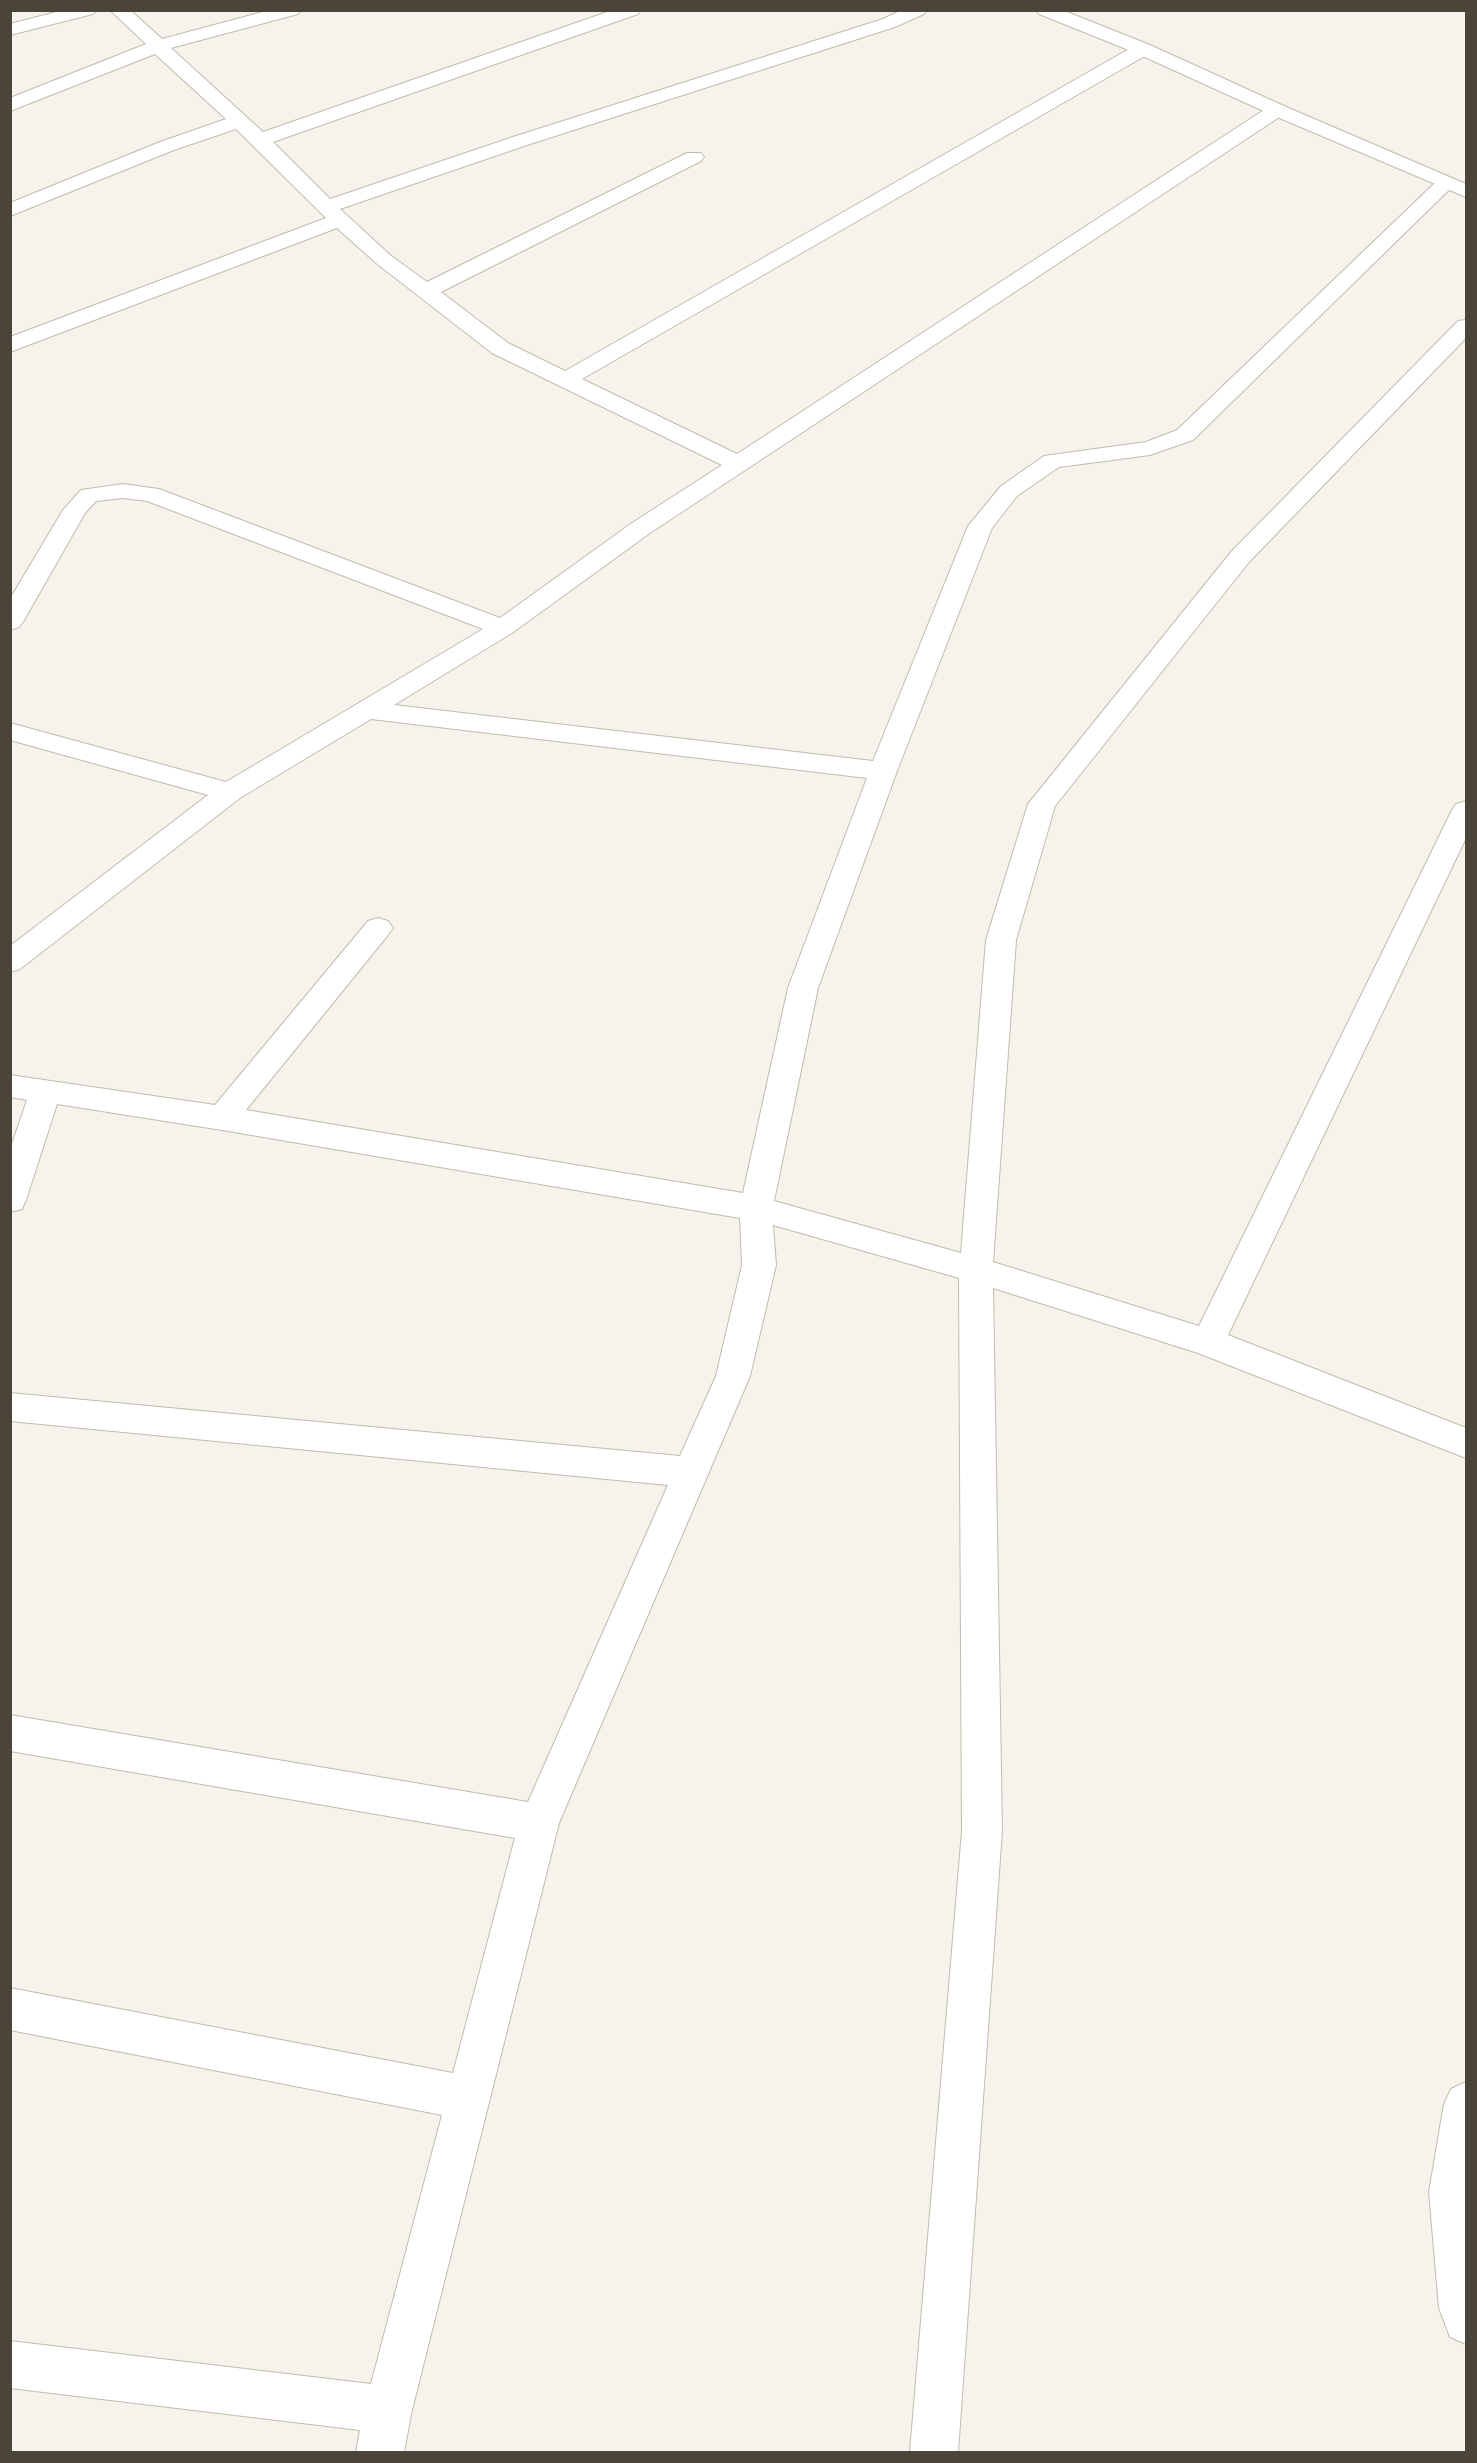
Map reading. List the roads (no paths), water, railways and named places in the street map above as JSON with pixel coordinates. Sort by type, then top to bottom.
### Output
[{"type":"street","points":[[10,30],[87,10]]},
{"type":"street","points":[[119,10],[240,121],[333,214],[383,259],[500,348],[740,464]]},
{"type":"street","points":[[10,105],[158,46],[291,10]]},
{"type":"street","points":[[260,140],[632,10]]},
{"type":"street","points":[[10,345],[520,141],[889,23],[918,10]]},
{"type":"street","points":[[10,2364],[384,2431],[539,1823],[733,1376],[759,1265],[756,1208],[803,987],[883,771],[980,526],[1009,491],[1052,462],[1150,448],[1185,435],[1456,187],[1057,12]]},
{"type":"street","points":[[565,380],[1143,49]]},
{"type":"street","points":[[10,962],[230,792],[503,627],[641,528],[1277,110]]},
{"type":"street","points":[[10,210],[166,146],[240,121]]},
{"type":"street","points":[[427,291],[694,157]]},
{"type":"street","points":[[934,2452],[982,1831],[976,1270],[1001,940],[1042,804],[1240,557],[1464,332]]},
{"type":"street","points":[[10,622],[75,510],[89,495],[123,491],[151,494],[503,627]]},
{"type":"street","points":[[367,710],[883,771]]},
{"type":"street","points":[[10,731],[230,792]]},
{"type":"street","points":[[1208,1342],[1467,810]]},
{"type":"street","points":[[222,1118],[378,928]]},
{"type":"street","points":[[10,1086],[222,1118],[756,1208],[976,1270],[1208,1342],[1467,1443]]},
{"type":"street","points":[[10,1200],[46,1090]]},
{"type":"street","points":[[10,1407],[692,1472]]},
{"type":"street","points":[[10,1733],[539,1823]]},
{"type":"street","points":[[10,2009],[468,2098]]},
{"type":"street","points":[[1467,2104],[1451,2192],[1462,2308],[1467,2321]]}]
